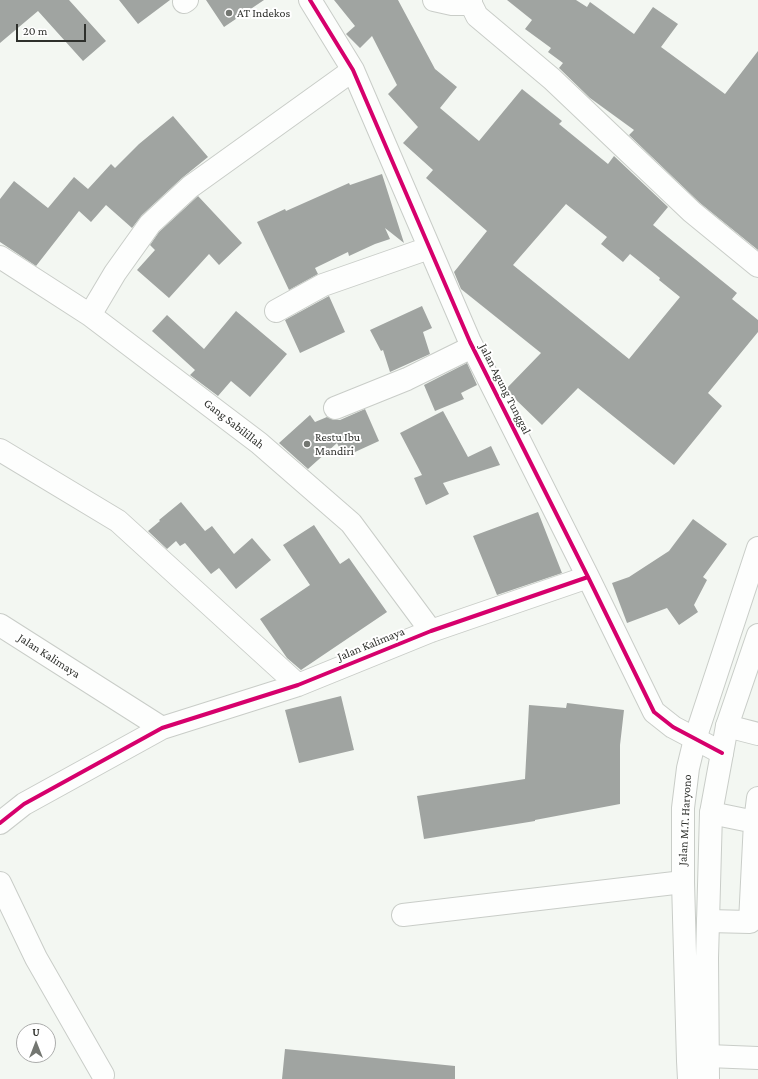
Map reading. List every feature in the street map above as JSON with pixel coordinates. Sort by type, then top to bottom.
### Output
[{"type":"street","name":"Jalan Agung Tunggal","points":[[310,0],[353,70],[472,347],[654,712],[665,722],[722,753]]},
{"type":"street","points":[[434,0],[452,4],[471,2],[477,16],[552,79],[692,212],[758,266]]},
{"type":"street","points":[[90,315],[115,273],[150,224],[190,187],[353,70]]},
{"type":"street","points":[[276,311],[323,285],[429,248]]},
{"type":"street","name":"Gang Sabilillah","points":[[0,257],[90,315],[259,443],[350,522],[431,631]]},
{"type":"street","points":[[335,408],[407,379],[472,347]]},
{"type":"street","points":[[0,450],[118,521],[298,685]]},
{"type":"street","name":"Jalan M.T. Haryono","points":[[689,1079],[687,1053],[683,882],[683,808],[688,768],[695,739],[758,548]]},
{"type":"street","name":"Jalan Kalimaya","points":[[0,625],[162,728],[298,685],[431,631],[588,577]]},
{"type":"street","points":[[708,1079],[708,920],[711,813],[727,726],[758,635]]},
{"type":"street","points":[[727,726],[758,734]]},
{"type":"street","points":[[0,823],[24,804],[162,728]]},
{"type":"street","points":[[708,920],[750,922],[755,822],[758,798]]},
{"type":"street","points":[[711,813],[755,822]]},
{"type":"street","points":[[404,915],[683,882]]},
{"type":"street","points":[[0,883],[36,958],[103,1075]]},
{"type":"street","points":[[708,1056],[758,1058]]},
{"type":"building","points":[[0,0],[69,0],[106,41],[83,61],[38,11],[0,43]]},
{"type":"building","points":[[119,0],[170,0],[138,24]]},
{"type":"building","name":"AT Indekos","points":[[206,0],[264,0],[224,27]]},
{"type":"building","points":[[334,0],[398,0],[435,69],[457,87],[440,108],[479,141],[522,89],[562,121],[559,124],[608,164],[614,156],[668,207],[653,225],[737,293],[732,299],[758,320],[758,332],[708,393],[722,406],[674,465],[578,388],[542,425],[510,394],[507,388],[541,353],[461,289],[454,272],[487,231],[426,178],[433,170],[403,143],[418,127],[388,94],[397,85],[372,36],[360,48],[346,34],[355,26]],"holes":[[[566,204],[607,237],[601,244],[623,262],[630,254],[660,278],[659,280],[680,297],[629,359],[513,265]]]},
{"type":"building","points":[[507,0],[576,0],[587,7],[590,2],[634,34],[653,7],[678,24],[661,47],[725,94],[758,51],[758,250],[700,203],[629,135],[634,130],[590,98],[559,68],[563,63],[548,52],[551,48],[525,29],[532,20]]},
{"type":"building","points":[[173,116],[208,157],[182,178],[142,215],[132,228],[106,205],[91,222],[79,211],[36,266],[0,242],[0,199],[14,181],[48,208],[74,177],[88,189],[111,164],[115,168],[139,144]]},
{"type":"building","points":[[382,174],[404,243],[385,228],[390,239],[349,256],[348,252],[315,268],[318,274],[289,290],[257,222],[349,183],[350,185]]},
{"type":"building","points":[[198,196],[242,243],[219,265],[209,254],[169,298],[137,270],[155,250],[150,245],[159,232]]},
{"type":"building","points":[[329,296],[345,332],[300,353],[285,320]]},
{"type":"building","points":[[422,306],[432,328],[423,332],[430,354],[390,372],[383,350],[381,351],[370,330]]},
{"type":"building","points":[[236,311],[287,354],[250,397],[231,381],[218,396],[190,375],[195,370],[152,331],[167,315],[204,349]]},
{"type":"building","points":[[467,363],[477,385],[461,393],[464,399],[435,411],[424,385]]},
{"type":"building","points":[[365,409],[379,441],[344,457],[337,443],[308,469],[279,443],[310,415],[315,422],[327,417],[334,420],[340,420]]},
{"type":"building","points":[[443,411],[468,457],[491,446],[500,465],[443,483],[449,494],[426,505],[414,478],[422,475],[400,433]]},
{"type":"building","points":[[181,502],[205,531],[212,526],[234,554],[252,538],[271,560],[236,589],[219,568],[211,574],[185,543],[180,546],[176,541],[167,549],[148,531]]},
{"type":"building","points":[[538,512],[562,573],[497,595],[473,536]]},
{"type":"building","points":[[693,519],[727,544],[703,577],[707,580],[694,605],[698,612],[679,625],[667,608],[627,623],[612,583],[629,577],[669,551]]},
{"type":"building","points":[[314,525],[340,564],[349,558],[387,612],[301,670],[287,658],[260,619],[310,585],[283,545]]},
{"type":"building","points":[[341,696],[354,750],[299,763],[285,710]]},
{"type":"building","points":[[567,703],[624,710],[620,745],[620,804],[535,821],[424,839],[417,796],[525,779],[529,705],[566,708]]},
{"type":"building","points":[[285,1049],[455,1066],[455,1079],[282,1079]]},
{"type":"cycle path","points":[[310,0],[353,70],[470,342],[654,712],[673,727],[722,753]]},
{"type":"cycle path","points":[[0,823],[24,804],[162,728],[298,685],[431,631],[588,577]]},
{"type":"place","name":"AT Indekos","points":[[229,13]]},
{"type":"place","name":"Restu Ibu Mandiri","points":[[307,444]]}]
